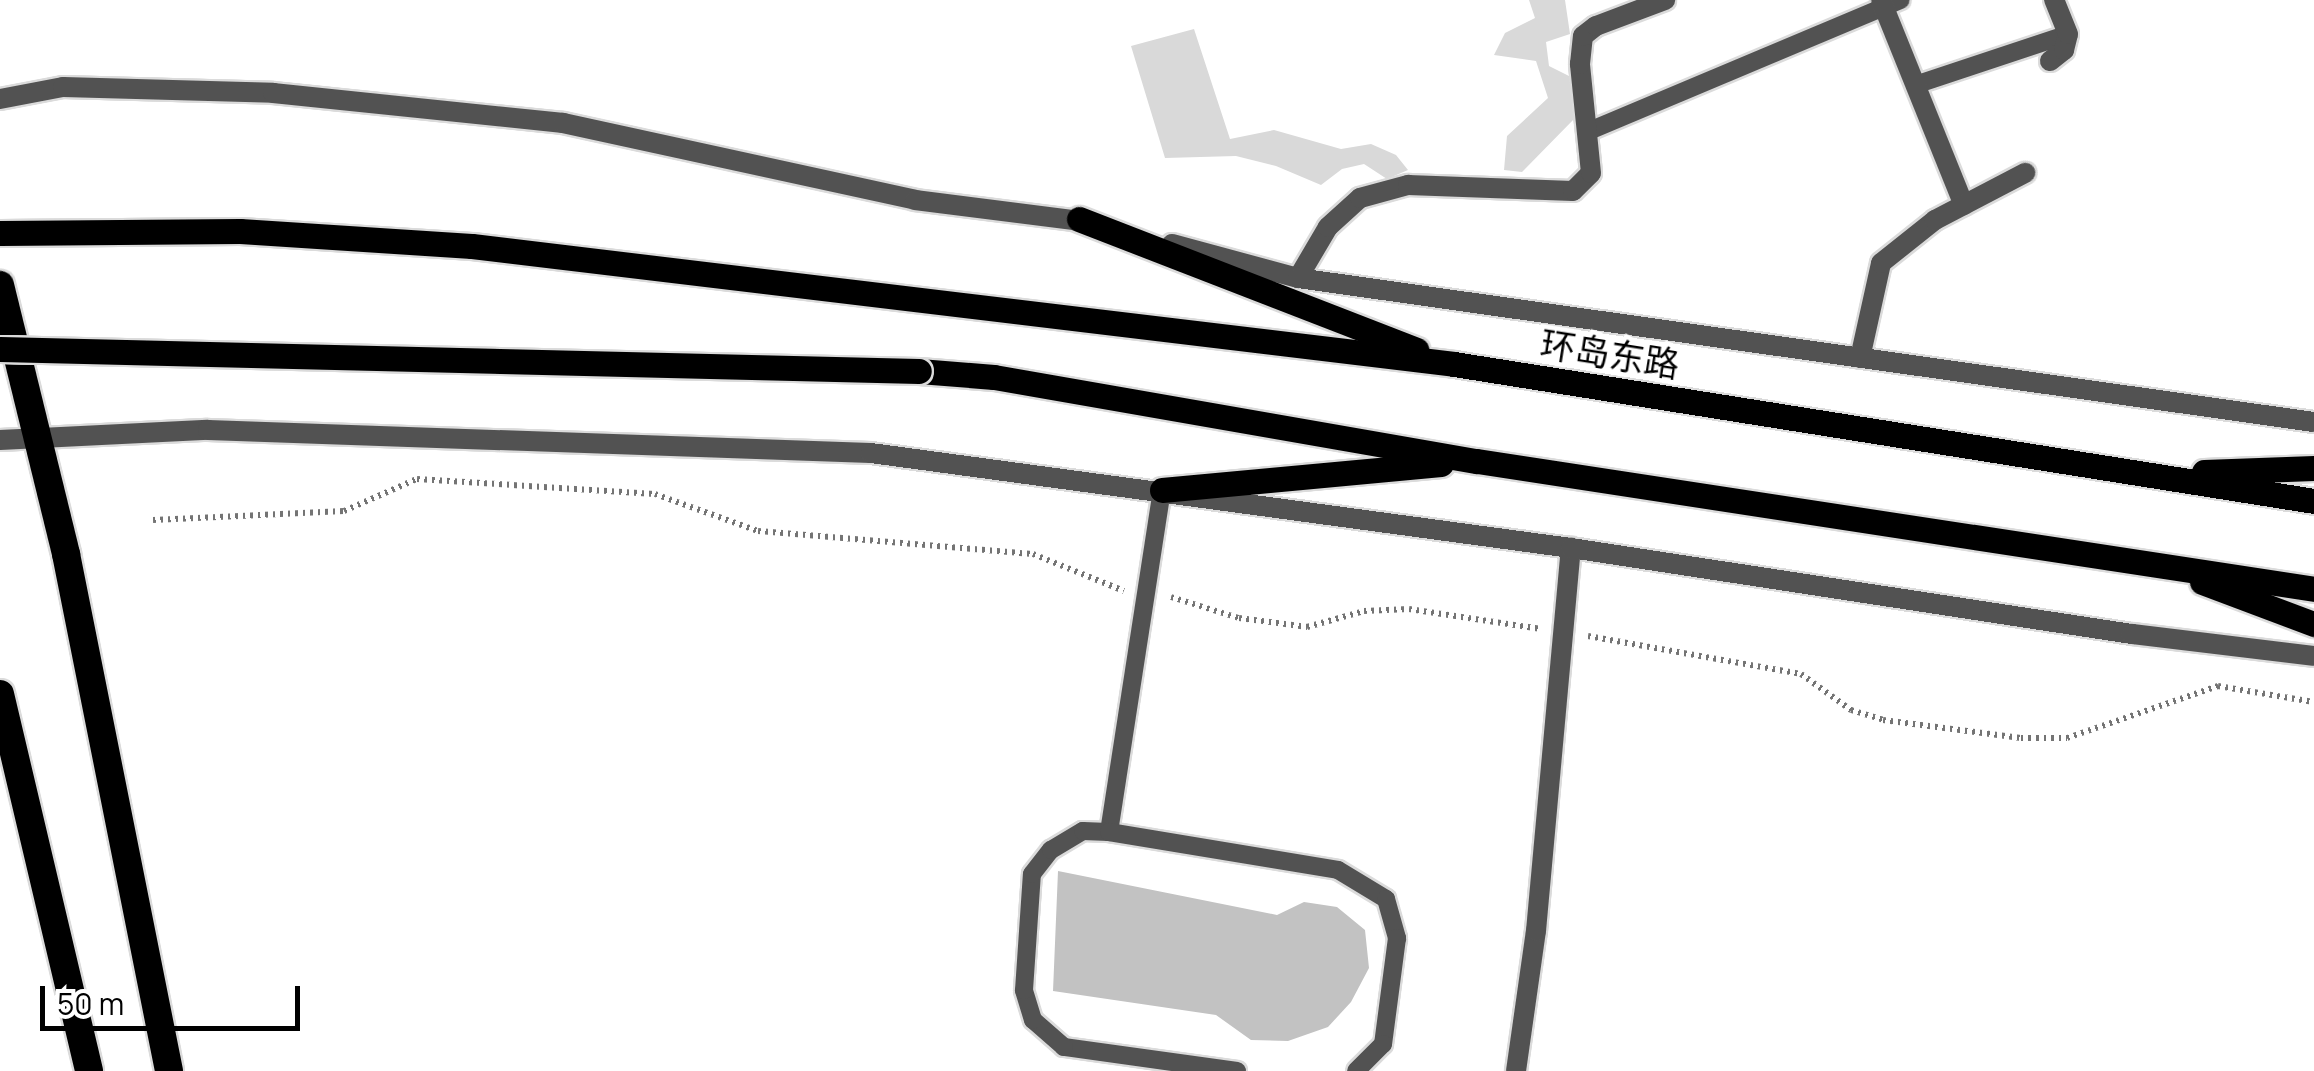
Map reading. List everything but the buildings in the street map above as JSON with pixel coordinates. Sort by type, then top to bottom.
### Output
[{"type":"highway","points":[[0,286],[66,554],[169,1071]]},
{"type":"highway","points":[[0,694],[89,1071]]},
{"type":"main road","points":[[1079,219],[1454,364]]},
{"type":"main road","name":"环岛东路","points":[[0,233],[240,230],[433,244],[892,296],[1454,364],[2314,502]]},
{"type":"main road","points":[[0,350],[919,371],[994,377],[1477,461],[2314,589]]},
{"type":"main road","points":[[1162,490],[1477,461]]},
{"type":"main road","points":[[2144,474],[2314,468]]},
{"type":"main road","points":[[2151,562],[2314,624]]},
{"type":"street","points":[[1298,278],[1328,227],[1360,198],[1408,185],[1573,191],[1591,172],[1580,64],[1583,36],[1596,26],[1664,0]]},
{"type":"street","points":[[2050,61],[2064,50],[2068,34],[2054,0]]},
{"type":"street","points":[[1889,2],[1915,85],[1964,205]]},
{"type":"street","points":[[0,99],[63,87],[273,93],[563,123],[915,200],[1079,219],[1298,278],[2314,422]]},
{"type":"street","points":[[1860,358],[1881,263],[1935,220],[2024,173]]},
{"type":"street","points":[[0,440],[208,430],[871,453],[1162,490],[2132,634],[2314,656]]},
{"type":"street","points":[[1516,1071],[1536,931],[1571,548]]},
{"type":"lane","points":[[1589,131],[1889,2]]},
{"type":"lane","points":[[1915,85],[2068,34]]},
{"type":"lane","points":[[1109,832],[1162,490]]},
{"type":"lane","points":[[1237,1071],[1064,1047],[1033,1020],[1024,990],[1032,874],[1051,850],[1083,832],[1109,832],[1338,870],[1386,900],[1397,938],[1383,1044],[1356,1071]]},
{"type":"path","points":[[153,520],[344,511],[417,479],[655,494],[758,530],[1032,554],[1110,588]]},
{"type":"path","points":[[1178,598],[1238,618],[1307,627],[1364,611],[1409,608],[1563,632],[1801,674],[1851,710],[1867,715],[2021,738],[2066,738],[2218,686],[2314,702]]},
{"type":"shaded area","points":[[1529,0],[1565,0],[1570,34],[1546,42],[1549,66],[1573,78],[1575,118],[1522,172],[1504,170],[1507,136],[1548,98],[1536,61],[1494,55],[1505,33],[1535,18]]},
{"type":"shaded area","points":[[1194,29],[1230,139],[1274,130],[1341,149],[1371,144],[1396,155],[1408,170],[1387,179],[1364,164],[1342,169],[1321,185],[1276,166],[1236,156],[1165,158],[1131,46]]}]
